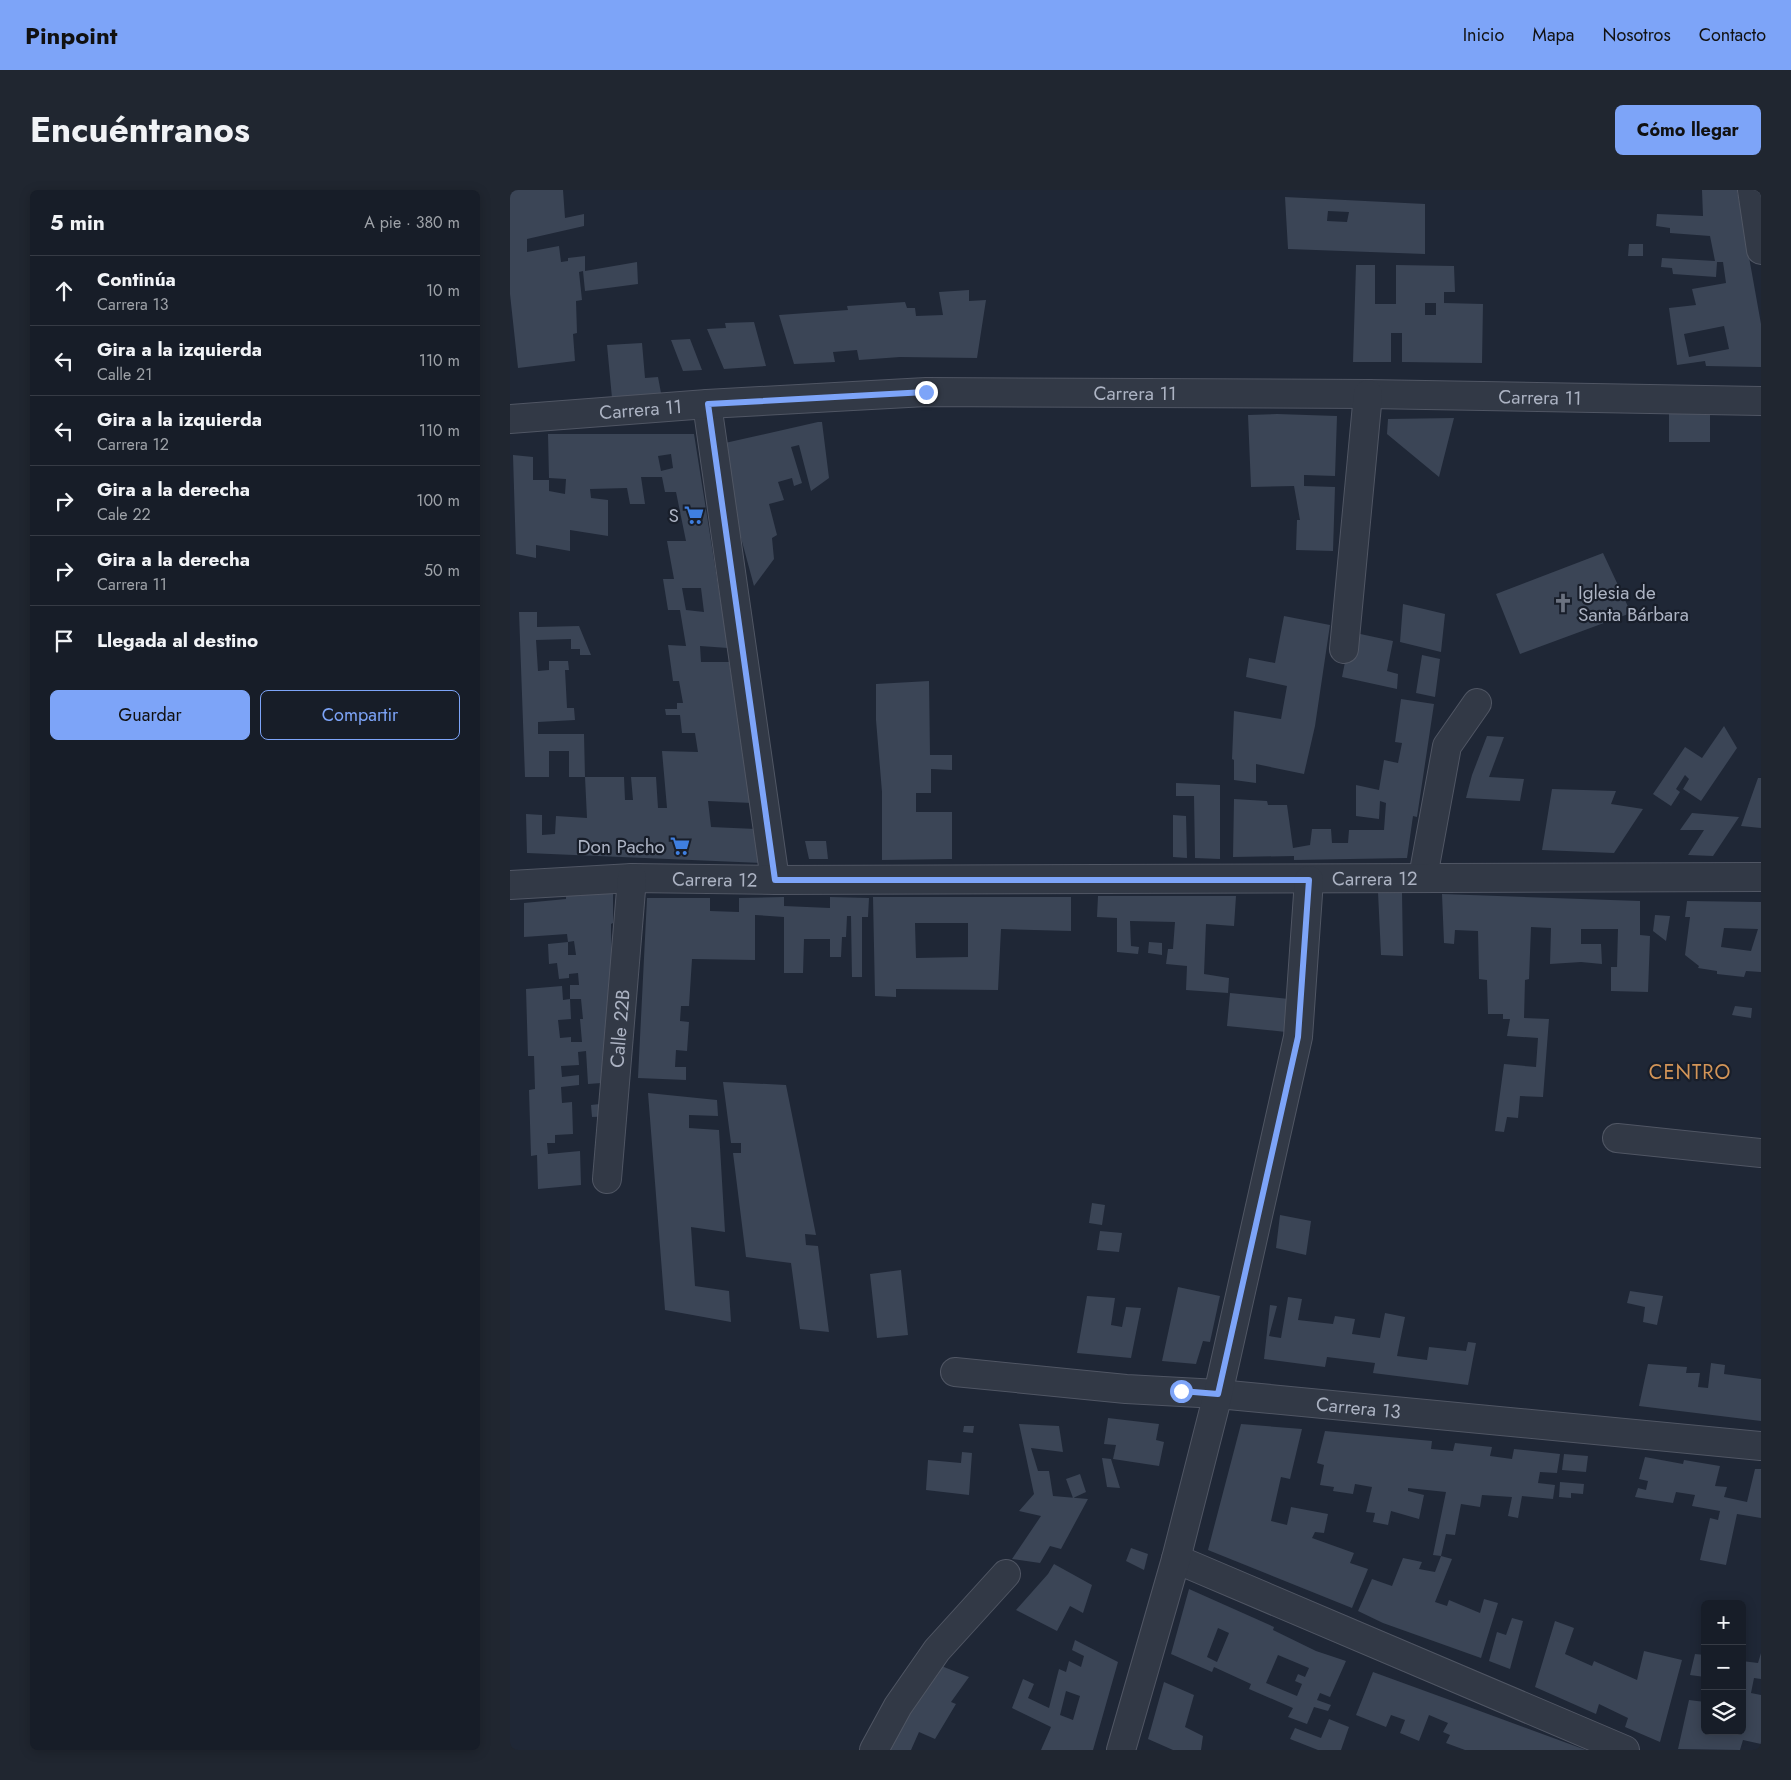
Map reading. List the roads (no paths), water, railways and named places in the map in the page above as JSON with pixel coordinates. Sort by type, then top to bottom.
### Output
[{"type":"street","points":[[1752,190],[1761,250]]},
{"type":"street","name":"Carrera 11","points":[[510,419],[708,404],[926,392],[1368,394],[1761,401]]},
{"type":"street","points":[[1344,648],[1368,394]]},
{"type":"street","points":[[708,404],[775,880]]},
{"type":"street","points":[[1423,877],[1447,746],[1477,703]]},
{"type":"street","name":"Carrera 12","points":[[510,885],[632,878],[775,880],[1309,880],[1423,877],[1761,877]]},
{"type":"street","name":"Calle 22B","points":[[607,1178],[632,878]]},
{"type":"street","points":[[1121,1750],[1176,1559],[1218,1394],[1298,1037],[1309,880]]},
{"type":"street","points":[[1617,1138],[1761,1153]]},
{"type":"street","name":"Carrera 13","points":[[955,1372],[1126,1390],[1218,1394],[1761,1446]]},
{"type":"street","points":[[1176,1559],[1625,1750]]},
{"type":"street","points":[[874,1750],[898,1706],[937,1650],[1006,1574]]},
{"type":"place","name":"S","points":[[694,515]]},
{"type":"place","name":"Iglesia de Santa Bárbara","points":[[1563,603]]},
{"type":"place","name":"Don Pacho","points":[[680,846]]},
{"type":"district","name":"CENTRO","points":[[1690,1072]]}]
